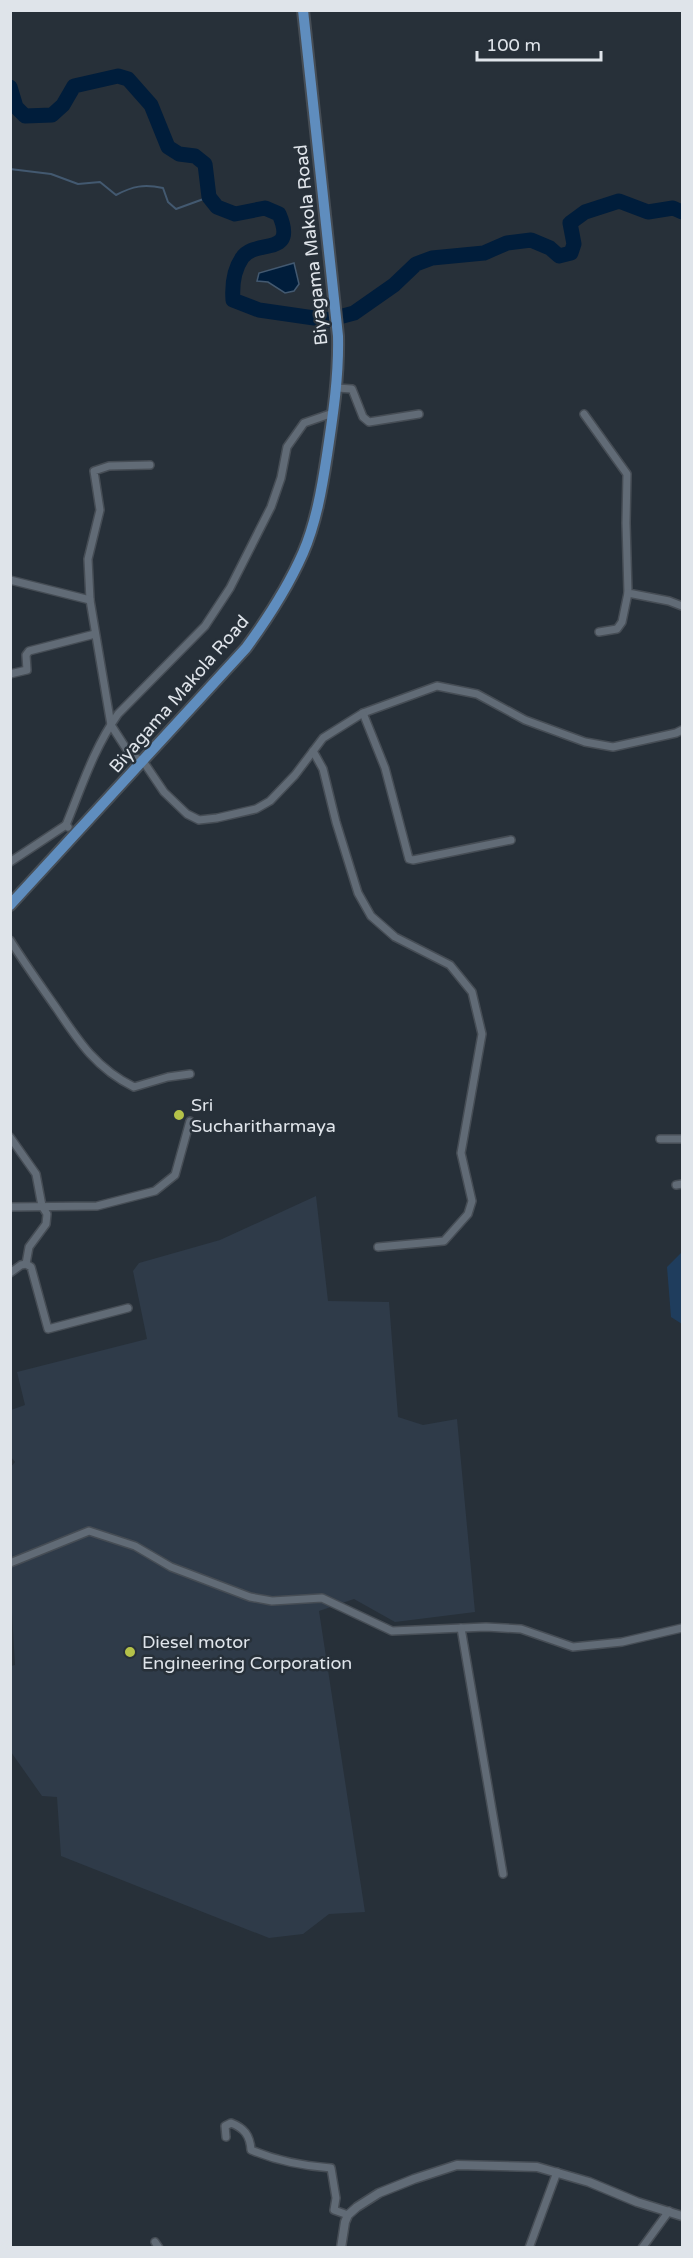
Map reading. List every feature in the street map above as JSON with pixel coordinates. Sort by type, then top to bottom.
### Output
[{"type":"main road","name":"Biyagama Makola Road","points":[[10,905],[246,648],[278,603],[304,552],[317,507],[337,388],[338,336],[303,10]]},
{"type":"street","points":[[337,388],[352,389],[363,417],[369,422],[419,414]]},
{"type":"street","points":[[10,862],[66,825],[92,757],[111,724],[118,714],[205,626],[230,588],[271,507],[281,478],[286,447],[304,423],[333,412]]},
{"type":"street","points":[[584,414],[627,474],[628,593],[617,629],[598,632]]},
{"type":"street","points":[[150,465],[109,466],[94,471],[100,510],[88,559],[90,600],[111,724],[131,756],[143,761],[164,792],[188,814],[199,820],[256,809],[270,801],[295,775],[323,738],[363,713],[437,686],[477,694],[525,720],[585,742],[613,747],[682,730]]},
{"type":"street","points":[[10,580],[90,600]]},
{"type":"street","points":[[628,593],[669,601],[682,606]]},
{"type":"street","points":[[10,674],[27,670],[26,656],[29,651],[95,634]]},
{"type":"street","points":[[363,713],[385,768],[410,859],[511,840]]},
{"type":"street","points":[[313,751],[323,769],[336,822],[358,893],[371,916],[395,937],[450,965],[472,992],[482,1034],[461,1153],[471,1201],[468,1214],[444,1241],[378,1247]]},
{"type":"street","points":[[66,825],[75,836]]},
{"type":"street","points":[[10,940],[79,1043],[119,1080],[134,1087],[168,1077],[190,1074]]},
{"type":"street","points":[[10,1207],[97,1206],[155,1191],[175,1175],[190,1121]]},
{"type":"street","points":[[10,1137],[36,1174],[42,1206],[47,1214],[46,1224],[29,1246],[26,1264]]},
{"type":"street","points":[[660,1139],[682,1138]]},
{"type":"street","points":[[10,1273],[21,1265],[26,1264],[31,1267],[48,1329],[128,1308]]},
{"type":"street","points":[[10,1563],[89,1532],[135,1546],[171,1567],[250,1597],[272,1601],[322,1598],[392,1630],[521,1629],[573,1647],[622,1642],[682,1628]]},
{"type":"street","points":[[461,1628],[504,1874]]},
{"type":"street","points":[[226,2136],[225,2126],[231,2123],[242,2127],[247,2134],[251,2150],[294,2165],[331,2168],[336,2198],[334,2210],[348,2215]]},
{"type":"street","points":[[341,2247],[342,2229],[348,2215],[379,2193],[457,2165],[537,2168],[557,2172],[682,2216]]},
{"type":"street","points":[[529,2247],[557,2172]]},
{"type":"street","points":[[642,2247],[669,2211]]},
{"type":"shaded area","points":[[294,263],[299,284],[294,291],[285,293],[268,282],[257,281],[259,273]]},
{"type":"shaded area","points":[[316,1196],[328,1301],[389,1302],[398,1417],[423,1425],[457,1419],[475,1612],[395,1622],[354,1599],[319,1611],[365,1912],[329,1914],[303,1934],[269,1938],[61,1856],[57,1797],[42,1796],[11,1752],[11,1666],[15,1665],[10,1579],[10,1468],[15,1462],[11,1457],[11,1410],[25,1405],[17,1372],[147,1339],[133,1271],[139,1263],[220,1240]]},
{"type":"shaded area","points":[[682,1252],[682,1324],[671,1317],[667,1267]]},
{"type":"waterway","points":[[10,87],[16,107],[25,116],[52,115],[63,105],[74,86],[118,76],[128,79],[151,105],[168,147],[179,154],[195,156],[205,164],[209,197],[217,207],[235,214],[265,208],[279,214],[283,237],[279,242],[248,252],[239,263],[234,279],[233,300],[259,310],[328,320],[354,313],[394,285],[416,264],[432,258],[484,253],[507,243],[531,240],[550,248],[559,256],[571,253],[574,244],[570,223],[585,212],[619,201],[648,212],[673,208],[682,212]]},
{"type":"waterway","points":[[10,169],[51,174],[78,184],[100,182],[116,195],[139,187],[163,188],[168,202],[176,209],[209,197]]},
{"type":"place","name":"Sri Sucharitharmaya","points":[[179,1115]]},
{"type":"place","name":"Diesel motor Engineering Corporation","points":[[130,1652]]}]
